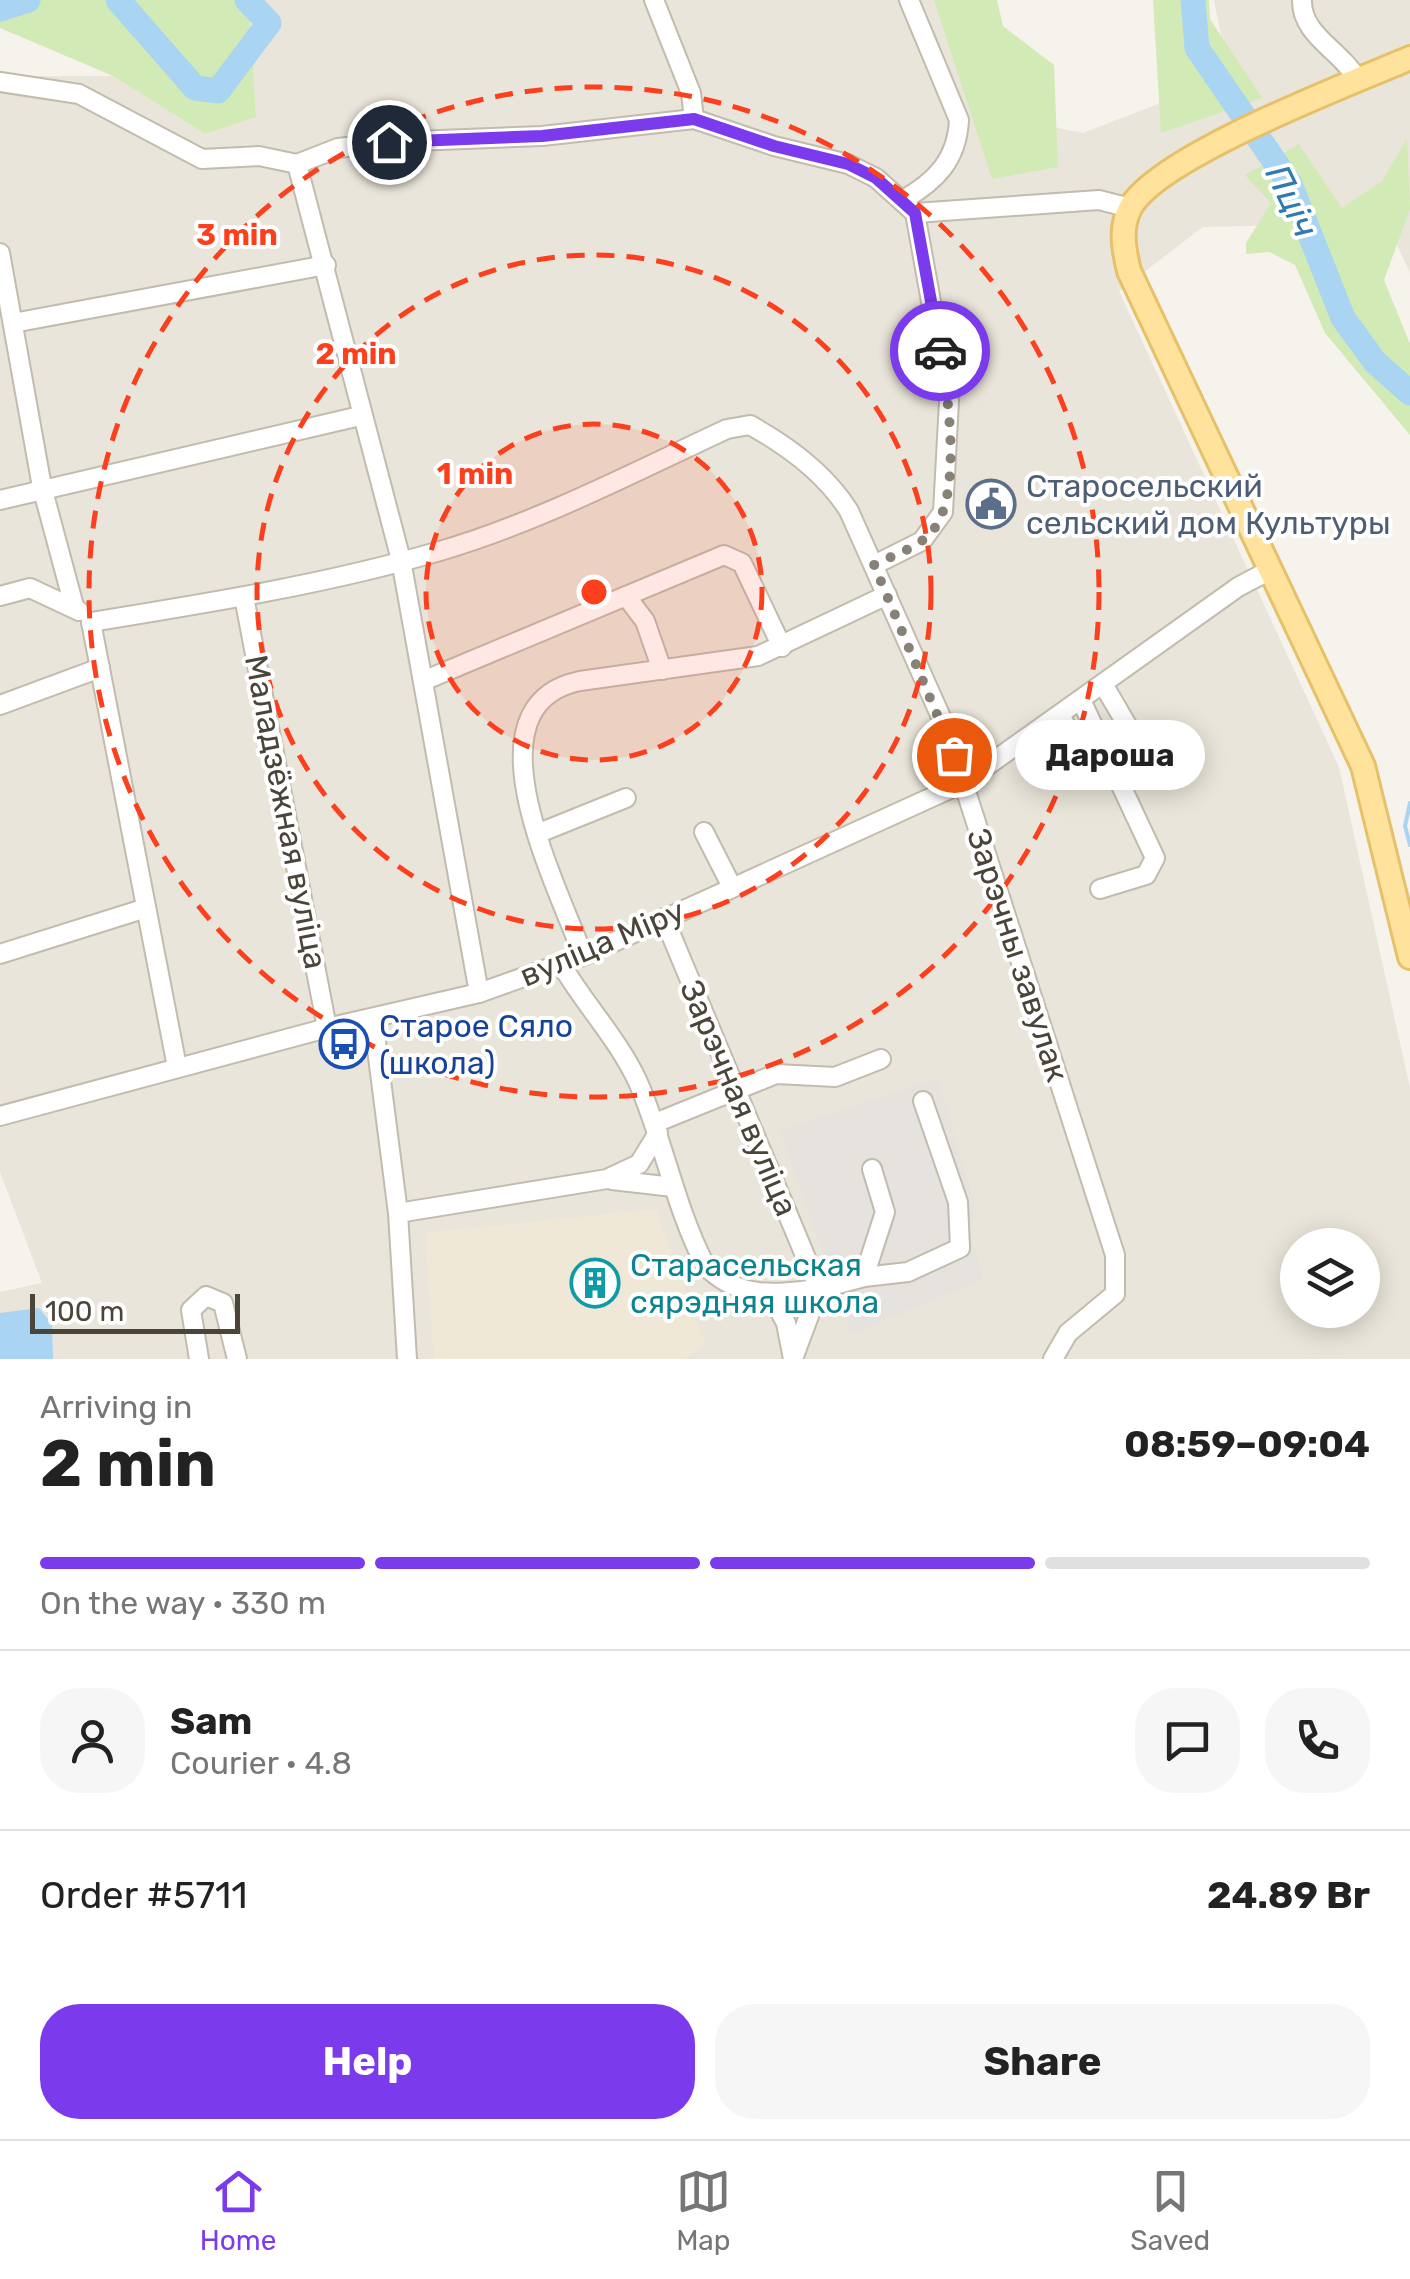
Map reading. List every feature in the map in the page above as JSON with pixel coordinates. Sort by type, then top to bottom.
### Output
[{"type":"main road","points":[[1410,58],[1224,142],[1154,182],[1130,208],[1123,246],[1128,270],[1363,766],[1410,957]]},
{"type":"street","points":[[654,0],[692,94],[694,119]]},
{"type":"street","points":[[909,0],[959,120],[958,139],[948,163],[909,206]]},
{"type":"street","points":[[1302,0],[1303,17],[1310,29],[1345,61],[1358,81]]},
{"type":"street","points":[[0,82],[79,94],[202,160],[259,156],[296,164],[338,148],[389,142],[542,136],[694,119],[774,146],[848,164],[876,178],[909,206],[949,400],[948,486],[934,529],[922,541],[874,565]]},
{"type":"street","points":[[296,164],[326,264],[360,416],[401,560],[479,993]]},
{"type":"street","points":[[909,206],[1099,200],[1130,208]]},
{"type":"street","points":[[0,253],[12,323],[8,351],[74,606]]},
{"type":"street","points":[[12,323],[326,264]]},
{"type":"street","points":[[0,500],[42,487],[360,416]]},
{"type":"street","name":"Зарэчны завулак","points":[[401,560],[442,551],[580,496],[727,429],[750,425],[773,437],[836,489],[874,565],[944,726],[1115,1255],[1114,1294],[1068,1333],[1053,1359]]},
{"type":"street","points":[[0,596],[30,588],[52,574],[60,553]]},
{"type":"street","points":[[423,681],[724,555],[742,563],[782,647]]},
{"type":"street","points":[[90,622],[244,597],[401,560]]},
{"type":"street","name":"вуліца Міру","points":[[0,1116],[327,1028],[479,993],[583,956],[963,783],[1238,587],[1270,570]]},
{"type":"street","points":[[30,588],[74,606],[90,622],[177,1068]]},
{"type":"street","points":[[583,956],[524,795],[520,763],[527,726],[540,698],[554,686],[731,662],[782,647],[887,595]]},
{"type":"street","points":[[626,596],[645,621],[662,670]]},
{"type":"street","name":"Маладзёжная вуліца","points":[[244,597],[327,1028]]},
{"type":"street","points":[[0,704],[100,668]]},
{"type":"street","points":[[1104,684],[1141,749]]},
{"type":"street","points":[[1080,700],[1154,858],[1146,875],[1100,889]]},
{"type":"street","points":[[1060,715],[1088,767]]},
{"type":"street","points":[[540,834],[626,798]]},
{"type":"street","points":[[704,832],[732,887]]},
{"type":"street","points":[[0,954],[143,909]]},
{"type":"street","name":"Зарэчная вуліца","points":[[664,918],[819,1289]]},
{"type":"street","points":[[562,964],[620,1047],[656,1128],[695,1245],[719,1280],[741,1291],[771,1295],[908,1272],[960,1248],[958,1202],[922,1101]]},
{"type":"street","points":[[372,1018],[398,1213],[407,1359]]},
{"type":"street","points":[[607,1180],[640,1164],[656,1128],[734,1089],[776,1074],[834,1076],[881,1059]]},
{"type":"street","points":[[864,1277],[885,1212],[872,1168]]},
{"type":"street","points":[[398,1213],[607,1180],[673,1186]]},
{"type":"street","points":[[793,1358],[819,1289]]},
{"type":"street","points":[[771,1295],[786,1323],[793,1358]]},
{"type":"street","points":[[199,1359],[191,1310],[206,1296],[223,1303],[237,1359]]},
{"type":"shaded area","points":[[249,0],[959,0],[980,112],[1083,133],[1181,95],[1221,35],[1214,0],[1410,0],[1410,273],[1387,223],[1203,227],[1119,291],[1339,767],[1410,1088],[1410,1359],[0,1359],[0,1292],[42,1283],[0,1172],[0,76],[113,76],[205,134],[256,117]]},
{"type":"shaded area","points":[[937,1078],[978,1216],[968,1227],[983,1279],[851,1334],[780,1131]]},
{"type":"shaded area","points":[[656,1209],[705,1344],[685,1359],[434,1359],[425,1233]]},
{"type":"green space","points":[[0,0],[249,0],[256,117],[205,134],[113,76],[0,28]]},
{"type":"green space","points":[[934,0],[997,0],[1003,26],[1054,65],[1058,167],[992,179]]},
{"type":"green space","points":[[1153,0],[1209,0],[1210,19],[1262,98],[1161,133]]},
{"type":"green space","points":[[1407,139],[1410,209],[1384,280],[1410,344],[1410,435],[1325,333],[1295,265],[1269,252],[1246,254],[1246,243],[1271,203],[1245,175],[1299,144],[1342,208],[1382,181]]},
{"type":"water","points":[[39,1308],[52,1324],[53,1359],[0,1359],[0,1313]]},
{"type":"waterway","name":"Пціч","points":[[0,9],[28,0]]},
{"type":"waterway","name":"Пціч","points":[[118,0],[195,88],[218,91],[269,23],[247,0]]},
{"type":"waterway","name":"Пціч","points":[[1193,0],[1197,48],[1290,184],[1343,318],[1375,362],[1410,393]]},
{"type":"waterway","points":[[1410,803],[1405,826],[1410,845]]},
{"type":"way so far","points":[[940,351],[949,400],[948,486],[943,512],[922,541],[874,565],[954,755]]},
{"type":"place","name":"Старосельский сельский дом Культуры","points":[[991,504]]},
{"type":"place","name":"Дароша","points":[[954,755]]},
{"type":"place","name":"Старое Сяло (школа)","points":[[344,1044]]},
{"type":"place","name":"Старасельская сярэдняя школа","points":[[595,1283]]},
{"type":"route","points":[[389,142],[542,136],[663,119],[694,119],[774,146],[848,164],[876,178],[915,213],[940,351]]}]
